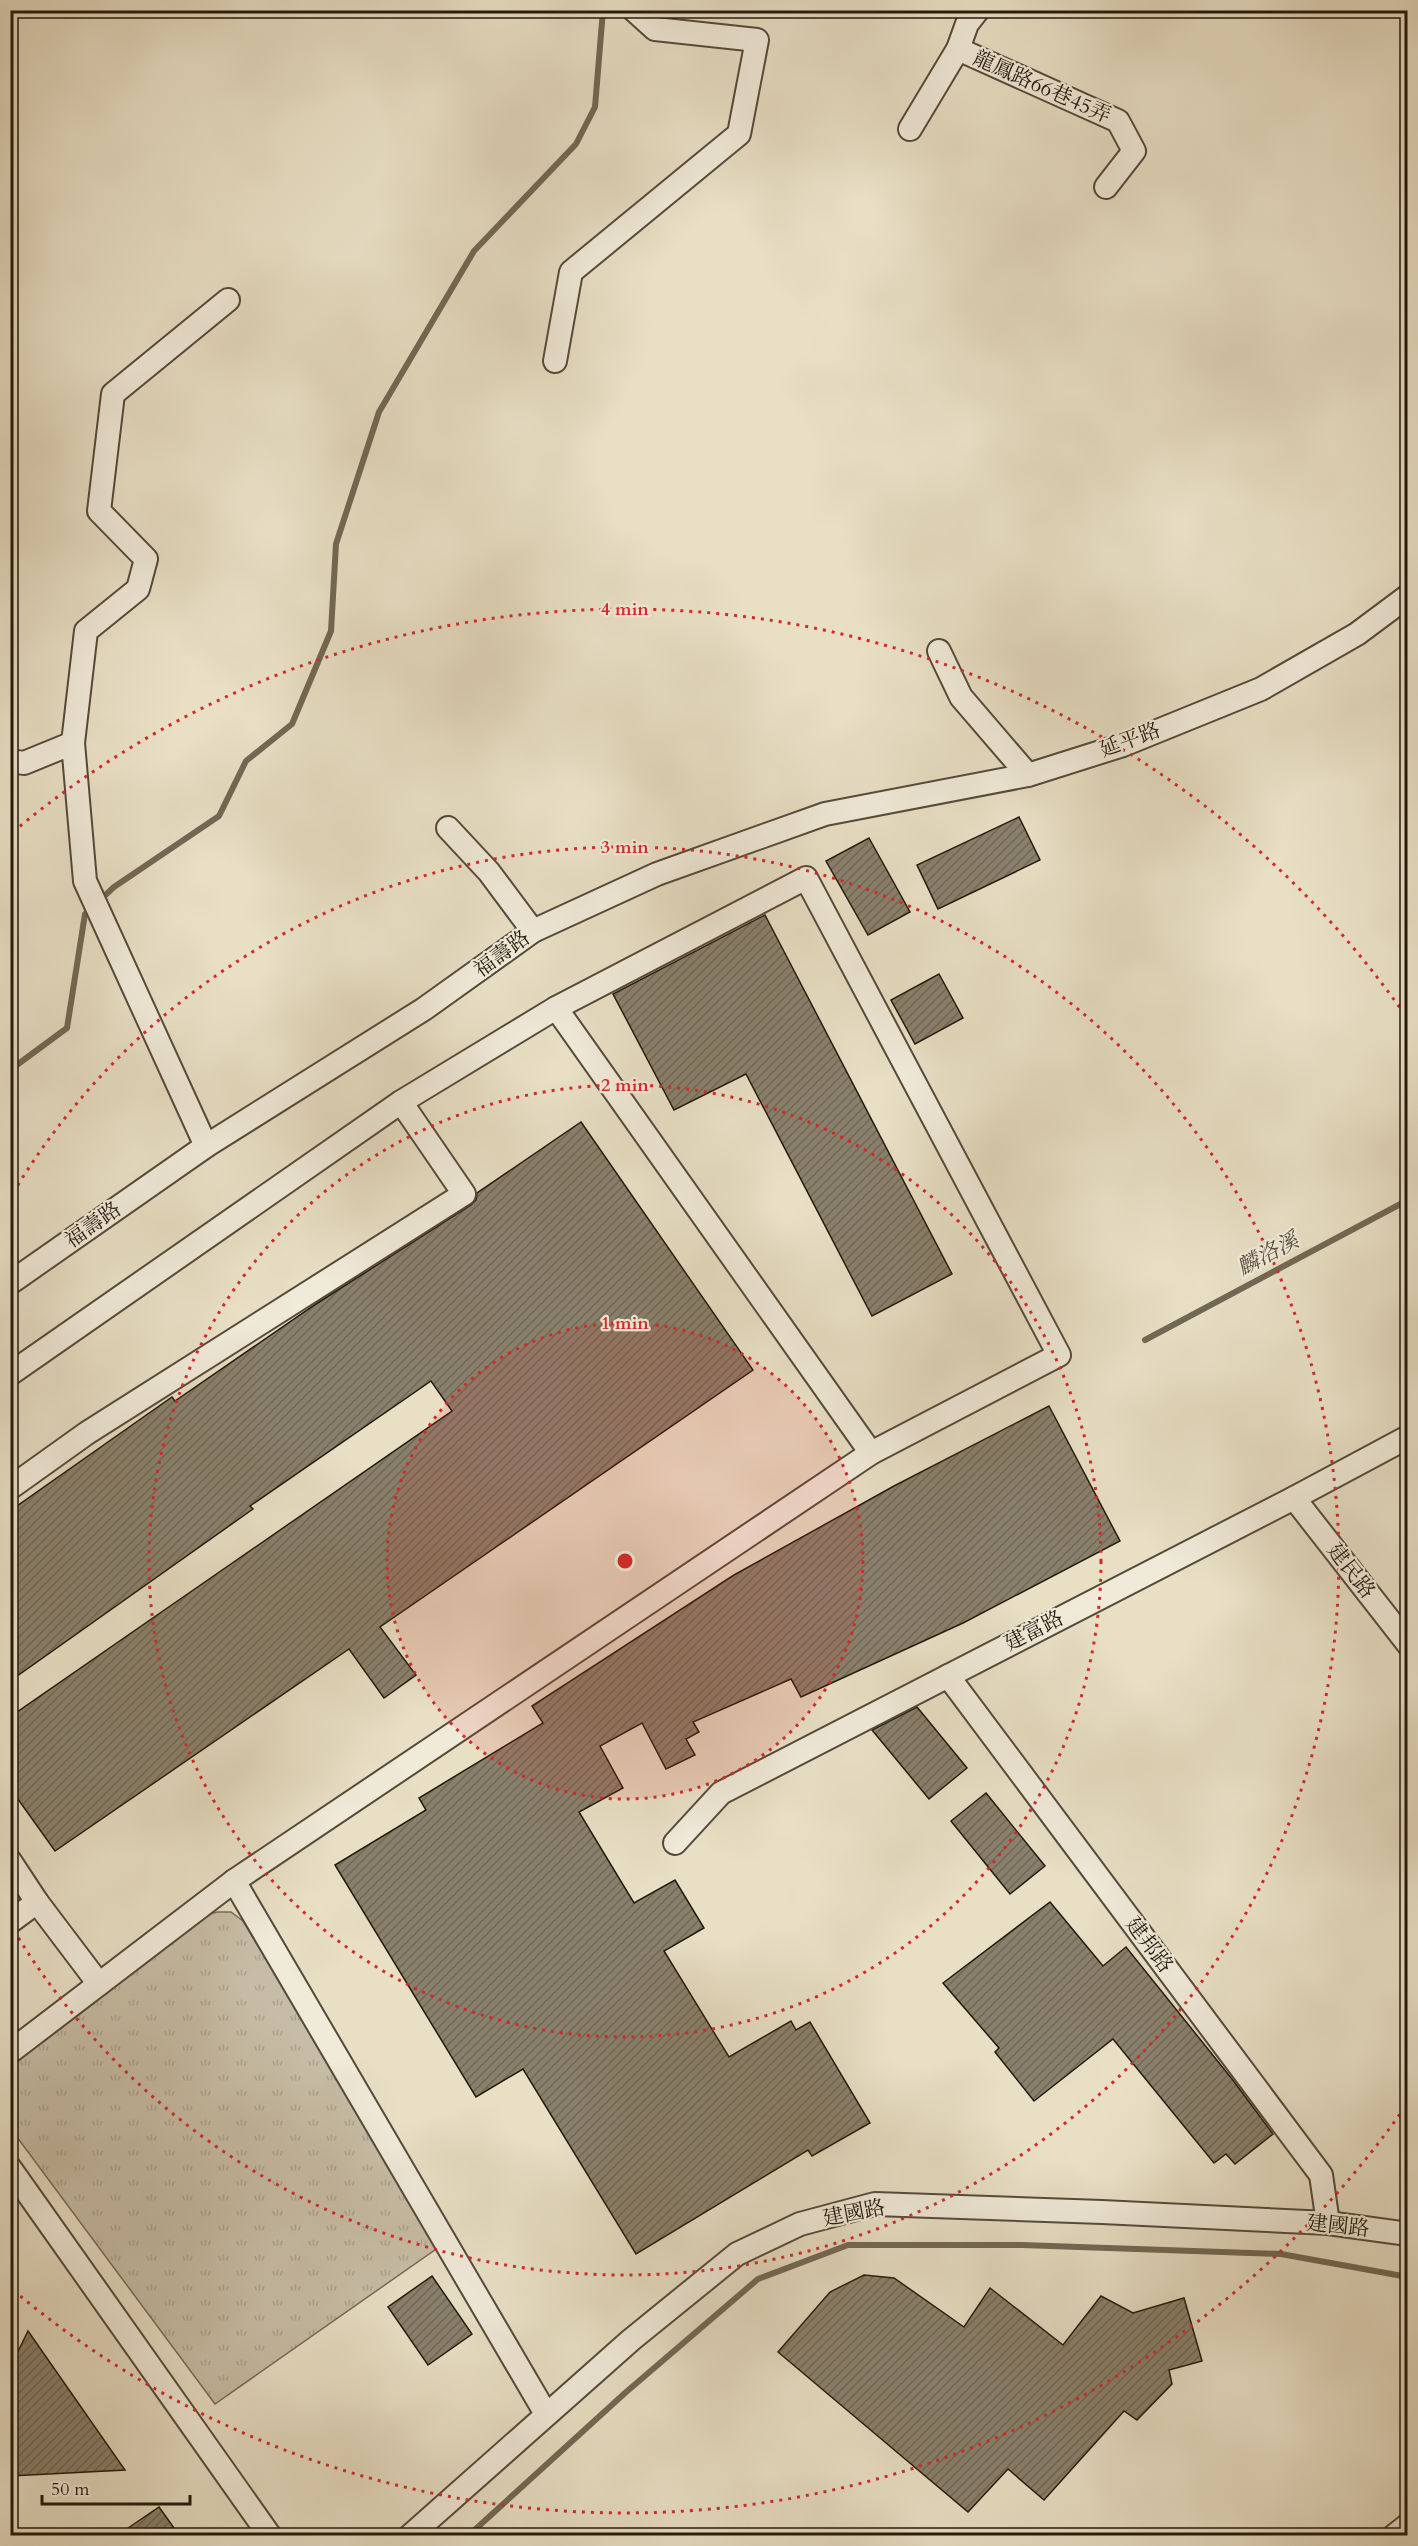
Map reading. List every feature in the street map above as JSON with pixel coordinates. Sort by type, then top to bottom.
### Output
[{"type":"street","points":[[555,361],[572,272],[739,134],[757,40],[655,29],[634,10]]},
{"type":"street","points":[[910,129],[958,49],[967,24],[978,10]]},
{"type":"street","name":"龍鳳路66巷45弄","points":[[958,49],[1118,121],[1134,151],[1106,187]]},
{"type":"street","points":[[206,1146],[85,881],[73,743],[86,631],[138,589],[146,560],[99,511],[113,394],[228,300]]},
{"type":"street","name":"延平路","points":[[825,814],[1028,775],[1123,745],[1261,689],[1357,634],[1407,596]]},
{"type":"street","points":[[939,651],[961,697],[1028,775]]},
{"type":"street","points":[[10,761],[24,764],[73,743]]},
{"type":"street","name":"福壽路","points":[[10,1283],[206,1146],[424,1010],[533,931],[657,874],[825,814]]},
{"type":"street","points":[[448,828],[489,872],[533,931]]},
{"type":"street","points":[[10,1374],[401,1102],[556,1008],[806,878],[1059,1355],[872,1453],[234,1881],[10,2052]]},
{"type":"street","points":[[556,1008],[872,1453]]},
{"type":"street","points":[[10,1488],[87,1433],[464,1194],[401,1102]]},
{"type":"street","name":"建富路","points":[[675,1843],[721,1793],[1294,1498],[1407,1437]]},
{"type":"street","name":"建民路","points":[[1294,1498],[1407,1644]]},
{"type":"street","name":"建邦路","points":[[948,1676],[1321,2175],[1328,2223]]},
{"type":"street","points":[[10,1862],[99,1984]]},
{"type":"street","points":[[234,1881],[546,2414]]},
{"type":"street","points":[[10,1922],[37,1902]]},
{"type":"street","points":[[10,2168],[270,2535]]},
{"type":"street","name":"建國路","points":[[410,2535],[546,2414],[736,2254],[800,2224],[875,2204],[1328,2223],[1407,2234]]},
{"type":"street","points":[[1394,2535],[1407,2525]]},
{"type":"green space","points":[[217,1912],[231,1912],[243,1921],[439,2247],[215,2404],[11,2129],[11,2062],[203,1916]]},
{"type":"building","points":[[1019,817],[1040,860],[938,909],[917,865]]},
{"type":"building","points":[[869,838],[910,912],[868,935],[826,861]]},
{"type":"building","points":[[765,915],[952,1274],[872,1316],[746,1074],[674,1110],[613,994]]},
{"type":"building","points":[[939,974],[963,1018],[915,1044],[891,1000]]},
{"type":"building","points":[[581,1122],[753,1370],[380,1627],[416,1675],[384,1698],[349,1649],[55,1851],[10,1788],[10,1717],[452,1411],[431,1381],[250,1506],[253,1509],[10,1681],[10,1511],[172,1397],[175,1401],[316,1304],[471,1205],[476,1200],[477,1193]]},
{"type":"building","points":[[1049,1406],[1120,1541],[963,1623],[801,1697],[791,1679],[693,1722],[699,1732],[686,1739],[695,1755],[666,1769],[642,1723],[600,1746],[623,1788],[579,1812],[634,1903],[675,1880],[704,1928],[664,1951],[729,2057],[791,2021],[796,2030],[810,2022],[870,2123],[812,2156],[808,2150],[636,2254],[523,2069],[476,2097],[335,1865],[426,1810],[419,1798],[543,1723],[532,1706],[734,1575],[894,1486]]},
{"type":"building","points":[[917,1707],[967,1768],[929,1799],[872,1730]]},
{"type":"building","points":[[986,1793],[1045,1866],[1010,1894],[951,1821]]},
{"type":"building","points":[[1050,1902],[1103,1966],[1126,1947],[1273,2134],[1235,2164],[1226,2154],[1214,2163],[1113,2039],[1034,2101],[995,2052],[999,2048],[943,1983]]},
{"type":"building","points":[[864,2275],[894,2278],[964,2327],[990,2288],[1063,2345],[1101,2296],[1133,2313],[1184,2298],[1202,2361],[1169,2370],[1172,2384],[1137,2420],[1124,2411],[1044,2500],[1008,2469],[968,2512],[778,2352],[830,2292]]},
{"type":"building","points":[[432,2276],[472,2334],[428,2365],[388,2307]]},
{"type":"building","points":[[28,2331],[125,2470],[10,2476],[10,2368]]},
{"type":"building","points":[[159,2507],[179,2535],[118,2535]]},
{"type":"waterway","points":[[99,901],[114,887],[219,816],[246,761],[292,724],[331,631],[336,544],[379,412],[474,251],[576,144],[595,107],[603,10]]},
{"type":"waterway","points":[[10,1070],[67,1028],[85,914],[92,908]]},
{"type":"waterway","name":"麟洛溪","points":[[1145,1340],[1408,1200]]},
{"type":"waterway","points":[[468,2536],[625,2393],[758,2279],[848,2245],[1022,2245],[1281,2254],[1408,2277]]}]
